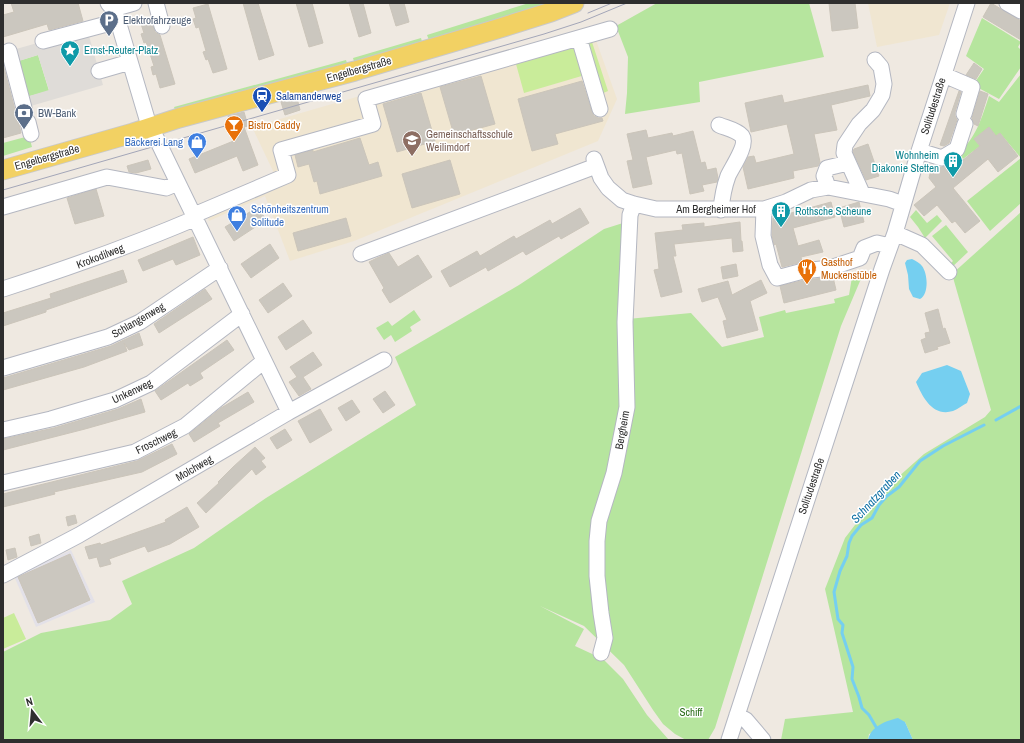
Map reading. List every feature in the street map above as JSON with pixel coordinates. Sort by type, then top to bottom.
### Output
[{"type":"main road","name":"Engelbergstraße","points":[[3,170],[176,119],[355,71],[551,12],[574,3]]},
{"type":"street","points":[[43,41],[134,3]]},
{"type":"street","points":[[156,3],[162,26]]},
{"type":"street","name":"Solitudestraße","points":[[729,740],[788,554],[882,269],[893,240],[918,151],[967,3]]},
{"type":"street","points":[[1007,3],[1021,11]]},
{"type":"street","points":[[113,11],[147,118],[289,412]]},
{"type":"street","points":[[600,110],[579,38],[610,29]]},
{"type":"street","name":"Krokodilweg","points":[[3,289],[65,269],[168,230],[288,175],[281,150],[373,124],[366,99],[579,38]]},
{"type":"street","points":[[8,51],[28,121]]},
{"type":"street","points":[[862,193],[844,153],[845,145],[859,124],[864,117],[873,110],[882,96],[884,84],[881,67],[875,60]]},
{"type":"street","points":[[99,71],[130,62]]},
{"type":"street","points":[[918,151],[942,158],[957,149],[972,87],[944,75]]},
{"type":"street","points":[[719,125],[738,132],[742,137],[743,142],[741,151],[728,175],[720,210]]},
{"type":"street","name":"Am Bergheimer Hof","points":[[361,254],[595,163],[601,178],[608,188],[622,200],[656,209],[720,210],[764,208],[786,202],[811,190],[828,187],[892,199],[903,204]]},
{"type":"street","points":[[828,187],[824,176],[827,168],[848,163]]},
{"type":"street","points":[[3,207],[107,177],[166,188],[178,183]]},
{"type":"street","name":"Bergheim","points":[[602,653],[605,638],[597,576],[597,541],[599,521],[614,473],[627,407],[626,322],[630,215],[634,204]]},
{"type":"street","points":[[764,208],[763,236],[770,265],[777,278],[803,271],[830,268],[860,258],[864,248],[877,243],[893,240],[922,245],[949,272]]},
{"type":"street","name":"Schlangenweg","points":[[3,368],[108,337],[140,322],[220,268]]},
{"type":"street","name":"Unkenweg","points":[[3,430],[115,400],[151,383],[242,314]]},
{"type":"street","name":"Molchweg","points":[[3,575],[79,535],[289,412],[384,360]]},
{"type":"street","name":"Froschweg","points":[[3,483],[135,452],[185,426],[264,361]]},
{"type":"street","points":[[737,716],[746,720],[763,740]]},
{"type":"shaded area","points":[[868,3],[950,3],[939,35],[877,47]]},
{"type":"shaded area","name":"Ernst-Reuter-Platz","points":[[87,29],[103,85],[24,108],[9,51]],"holes":[[[38,55],[49,90],[26,97],[16,62]]]},
{"type":"shaded area","name":"Gemeinschaftsschule Weilimdorf","points":[[592,29],[617,99],[598,141],[354,241],[290,261],[265,196],[209,221],[202,203],[274,173],[252,127]]},
{"type":"shaded area","points":[[71,550],[95,602],[36,627],[14,576]]},
{"type":"green space","points":[[529,3],[558,3],[430,43],[427,35]]},
{"type":"green space","points":[[657,3],[809,3],[824,57],[699,82],[700,102],[625,114],[628,57],[616,26]]},
{"type":"green space","points":[[982,18],[1021,42],[1018,47],[1021,50],[1021,67],[999,99],[973,85],[984,69],[966,56]]},
{"type":"green space","points":[[421,38],[423,45],[355,65],[353,58]]},
{"type":"green space","points":[[592,42],[608,91],[601,94],[586,44]]},
{"type":"green space","points":[[577,46],[585,75],[524,93],[516,64]]},
{"type":"green space","points":[[38,55],[49,91],[26,97],[15,62]]},
{"type":"green space","points":[[346,60],[348,66],[176,112],[174,107]]},
{"type":"green space","points":[[1021,74],[1021,158],[1000,133],[996,136],[989,127],[974,139],[980,146],[963,159],[958,153],[969,141],[978,127],[989,96],[999,102]]},
{"type":"green space","points":[[29,136],[32,147],[3,156],[3,143]]},
{"type":"green space","points":[[1021,158],[1021,203],[990,231],[967,201]]},
{"type":"green space","points":[[916,210],[927,223],[937,215],[942,221],[925,238],[910,217]]},
{"type":"green space","points":[[1021,212],[1021,740],[913,740],[905,722],[869,734],[868,740],[781,740],[785,719],[853,712],[825,589],[845,538],[878,495],[924,454],[985,417],[991,410],[952,274]]},
{"type":"green space","name":"Schiff","points":[[623,223],[617,320],[691,313],[722,347],[764,337],[759,317],[785,310],[786,313],[835,303],[834,299],[849,295],[852,277],[863,274],[841,326],[715,728],[708,740],[686,740],[675,734],[663,724],[624,665],[584,626],[540,606],[584,629],[575,646],[603,659],[623,679],[647,715],[669,740],[3,740],[3,652],[41,633],[110,620],[132,604],[122,581],[194,548],[266,498],[416,405],[395,357],[519,285],[604,229]]},
{"type":"green space","points":[[946,225],[968,252],[949,270],[947,267],[953,261],[932,236]]},
{"type":"green space","points":[[414,310],[421,320],[410,327],[412,331],[395,342],[391,335],[384,340],[376,328],[388,321],[392,326]]},
{"type":"green space","points":[[14,613],[26,639],[3,649],[3,618]]},
{"type":"water","points":[[912,259],[918,262],[924,270],[927,284],[925,293],[920,299],[913,297],[909,289],[905,263],[907,260]]},
{"type":"water","points":[[947,365],[961,371],[970,394],[967,403],[953,411],[946,412],[934,409],[930,405],[916,382],[922,373]]},
{"type":"water","points":[[898,718],[905,722],[913,740],[868,740],[872,731],[880,725]]},
{"type":"building","points":[[11,3],[78,3],[83,21],[49,30],[47,24],[3,37],[3,15],[14,12]]},
{"type":"building","points":[[243,3],[258,3],[274,55],[259,60]]},
{"type":"building","points":[[296,3],[312,3],[323,43],[309,47]]},
{"type":"building","points":[[349,3],[363,3],[371,33],[359,37]]},
{"type":"building","points":[[389,3],[404,3],[409,22],[396,26]]},
{"type":"building","points":[[829,3],[855,3],[858,28],[832,31]]},
{"type":"building","points":[[991,3],[1021,21],[1021,40],[983,17]]},
{"type":"building","points":[[208,4],[227,69],[213,73],[208,59],[206,60],[203,52],[206,51],[199,27],[196,28],[193,19],[196,18],[193,8]]},
{"type":"building","points":[[151,20],[155,32],[160,35],[175,84],[160,88],[156,74],[153,75],[151,67],[154,66],[146,42],[144,43],[141,34],[144,33],[141,24]]},
{"type":"building","points":[[974,63],[982,69],[976,79],[966,75]]},
{"type":"building","points":[[3,64],[15,110],[17,114],[21,116],[19,124],[21,133],[3,138]]},
{"type":"building","points":[[481,76],[495,124],[454,135],[440,87]]},
{"type":"building","points":[[582,81],[594,116],[602,118],[603,121],[555,134],[558,144],[532,151],[518,99]]},
{"type":"building","points":[[868,85],[870,96],[831,105],[837,130],[814,134],[820,162],[818,166],[793,171],[794,178],[748,189],[743,167],[748,157],[754,156],[756,163],[794,154],[787,124],[751,132],[745,103],[782,95],[784,103]]},
{"type":"building","points":[[959,91],[961,92],[955,112],[957,120],[949,143],[944,146],[940,145]]},
{"type":"building","points":[[980,91],[988,94],[978,126],[974,124],[972,118]]},
{"type":"building","points":[[421,93],[435,141],[397,152],[383,104]]},
{"type":"building","points":[[297,98],[300,110],[285,115],[281,102]]},
{"type":"building","points":[[244,112],[248,126],[244,127],[258,165],[243,171],[237,156],[195,173],[189,159],[236,140],[228,116]]},
{"type":"building","name":"Wohnheim Diakonie Stetten","points":[[989,127],[996,136],[1000,133],[1018,156],[998,172],[988,159],[953,188],[980,221],[965,233],[955,221],[952,223],[937,205],[924,216],[914,205],[936,187],[929,178],[931,169],[936,170],[961,157],[963,160],[980,146],[974,139]]},
{"type":"building","points":[[646,130],[648,138],[672,133],[673,136],[693,131],[701,163],[705,162],[707,170],[716,168],[718,178],[717,182],[702,185],[704,191],[690,194],[682,153],[677,154],[676,150],[646,157],[652,184],[633,188],[627,161],[633,160],[627,134]]},
{"type":"building","points":[[360,138],[369,165],[378,162],[382,176],[320,194],[317,181],[314,182],[309,164],[298,167],[295,155],[313,150],[313,152]]},
{"type":"building","points":[[868,144],[879,176],[866,180],[853,152],[854,149]]},
{"type":"building","points":[[148,160],[151,169],[136,173],[129,172],[127,166]]},
{"type":"building","points":[[450,160],[460,194],[412,208],[402,174]]},
{"type":"building","points":[[96,189],[104,216],[75,224],[67,198]]},
{"type":"building","points":[[831,202],[835,217],[793,228],[798,246],[819,240],[823,252],[801,257],[802,262],[782,267],[772,235],[773,218]]},
{"type":"building","points":[[859,202],[864,222],[844,227],[839,208]]},
{"type":"building","points":[[258,207],[266,220],[234,241],[225,227]]},
{"type":"building","points":[[580,208],[589,223],[561,239],[559,236],[526,255],[523,251],[488,271],[486,267],[450,287],[441,271],[477,251],[480,256],[514,236],[516,239],[550,220],[552,224]]},
{"type":"building","points":[[346,218],[351,236],[298,251],[293,233]]},
{"type":"building","points":[[740,222],[743,251],[733,252],[732,238],[674,244],[676,256],[673,256],[682,292],[661,297],[654,270],[659,269],[655,233],[683,230],[682,225],[704,223],[704,227]]},
{"type":"building","points":[[193,237],[200,255],[176,265],[173,259],[143,271],[138,260]]},
{"type":"building","points":[[270,244],[279,258],[251,278],[241,264]]},
{"type":"building","points":[[389,253],[398,267],[418,255],[432,277],[390,303],[382,290],[384,288],[369,262]]},
{"type":"building","points":[[736,264],[738,276],[723,279],[721,267]]},
{"type":"building","points":[[123,270],[127,282],[3,326],[3,313],[51,298],[50,294]]},
{"type":"building","name":"Gasthof Muckenstüble","points":[[833,277],[836,290],[784,303],[780,286],[805,280]]},
{"type":"building","points":[[761,280],[767,293],[750,301],[758,330],[727,338],[723,321],[727,320],[718,297],[702,302],[698,289],[728,281],[732,295]]},
{"type":"building","points":[[283,283],[292,296],[268,313],[259,300]]},
{"type":"building","points":[[205,289],[212,299],[159,333],[154,324]]},
{"type":"building","points":[[938,309],[943,329],[945,328],[950,343],[925,353],[921,340],[926,338],[925,333],[930,332],[925,313]]},
{"type":"building","points":[[303,320],[312,333],[286,350],[278,337]]},
{"type":"building","points":[[139,333],[143,345],[129,350],[124,343],[127,351],[84,367],[3,390],[3,378],[111,346]]},
{"type":"building","points":[[227,340],[234,350],[200,373],[203,378],[190,386],[188,383],[161,400],[155,391]]},
{"type":"building","points":[[313,352],[322,365],[303,377],[311,389],[299,396],[289,382],[297,377],[290,367]]},
{"type":"building","points":[[385,391],[395,405],[383,413],[373,399]]},
{"type":"building","points":[[248,392],[254,402],[218,423],[220,426],[194,442],[189,434],[221,408]]},
{"type":"building","points":[[141,399],[145,412],[3,450],[3,439],[54,428],[118,409]]},
{"type":"building","points":[[352,400],[360,412],[346,421],[338,408]]},
{"type":"building","points":[[320,409],[332,430],[310,443],[298,421]]},
{"type":"building","points":[[285,429],[292,440],[277,449],[270,438]]},
{"type":"building","points":[[172,444],[177,454],[142,472],[54,492],[55,494],[3,507],[3,494],[137,461]]},
{"type":"building","points":[[255,447],[265,458],[261,461],[266,467],[256,475],[252,469],[206,513],[197,503]]},
{"type":"building","points":[[187,507],[199,527],[170,544],[148,552],[145,546],[109,559],[111,564],[100,567],[97,557],[89,559],[85,547],[100,543],[101,545],[166,522],[165,520]]},
{"type":"building","points":[[75,515],[77,523],[68,526],[66,517]]},
{"type":"building","points":[[39,534],[41,543],[31,546],[29,537]]},
{"type":"building","points":[[15,548],[17,557],[8,560],[6,550]]},
{"type":"building","points":[[70,554],[90,600],[38,623],[18,577]]},
{"type":"waterway","name":"Schnatzgraben","points":[[996,420],[1021,406]]},
{"type":"waterway","name":"Schnatzgraben","points":[[876,727],[869,715],[862,708],[852,679],[853,667],[842,633],[843,625],[838,619],[834,592],[840,571],[847,556],[849,543],[852,536],[861,525],[872,518],[879,505],[887,496],[899,487],[920,461],[943,446],[984,425]]},
{"type":"tram line","points":[[588,13],[612,3]]},
{"type":"tram line","points":[[3,190],[544,34],[581,22],[627,3]]},
{"type":"place","name":"Elektrofahrzeuge","points":[[109,37]]},
{"type":"place","name":"Ernst-Reuter-Platz","points":[[70,67]]},
{"type":"place","name":"Salamanderweg","points":[[262,113]]},
{"type":"place","name":"BW-Bank","points":[[24,130]]},
{"type":"place","name":"Bistro Caddy","points":[[234,142]]},
{"type":"place","name":"Gemeinschaftsschule Weilimdorf","points":[[412,157]]},
{"type":"place","name":"Bäckerei Lang","points":[[197,159]]},
{"type":"place","name":"Wohnheim Diakonie Stetten","points":[[953,178]]},
{"type":"place","name":"Rothsche Scheune","points":[[781,228]]},
{"type":"place","name":"Schönheitszentrum Solitude","points":[[237,232]]},
{"type":"place","name":"Gasthof Muckenstüble","points":[[807,285]]}]
